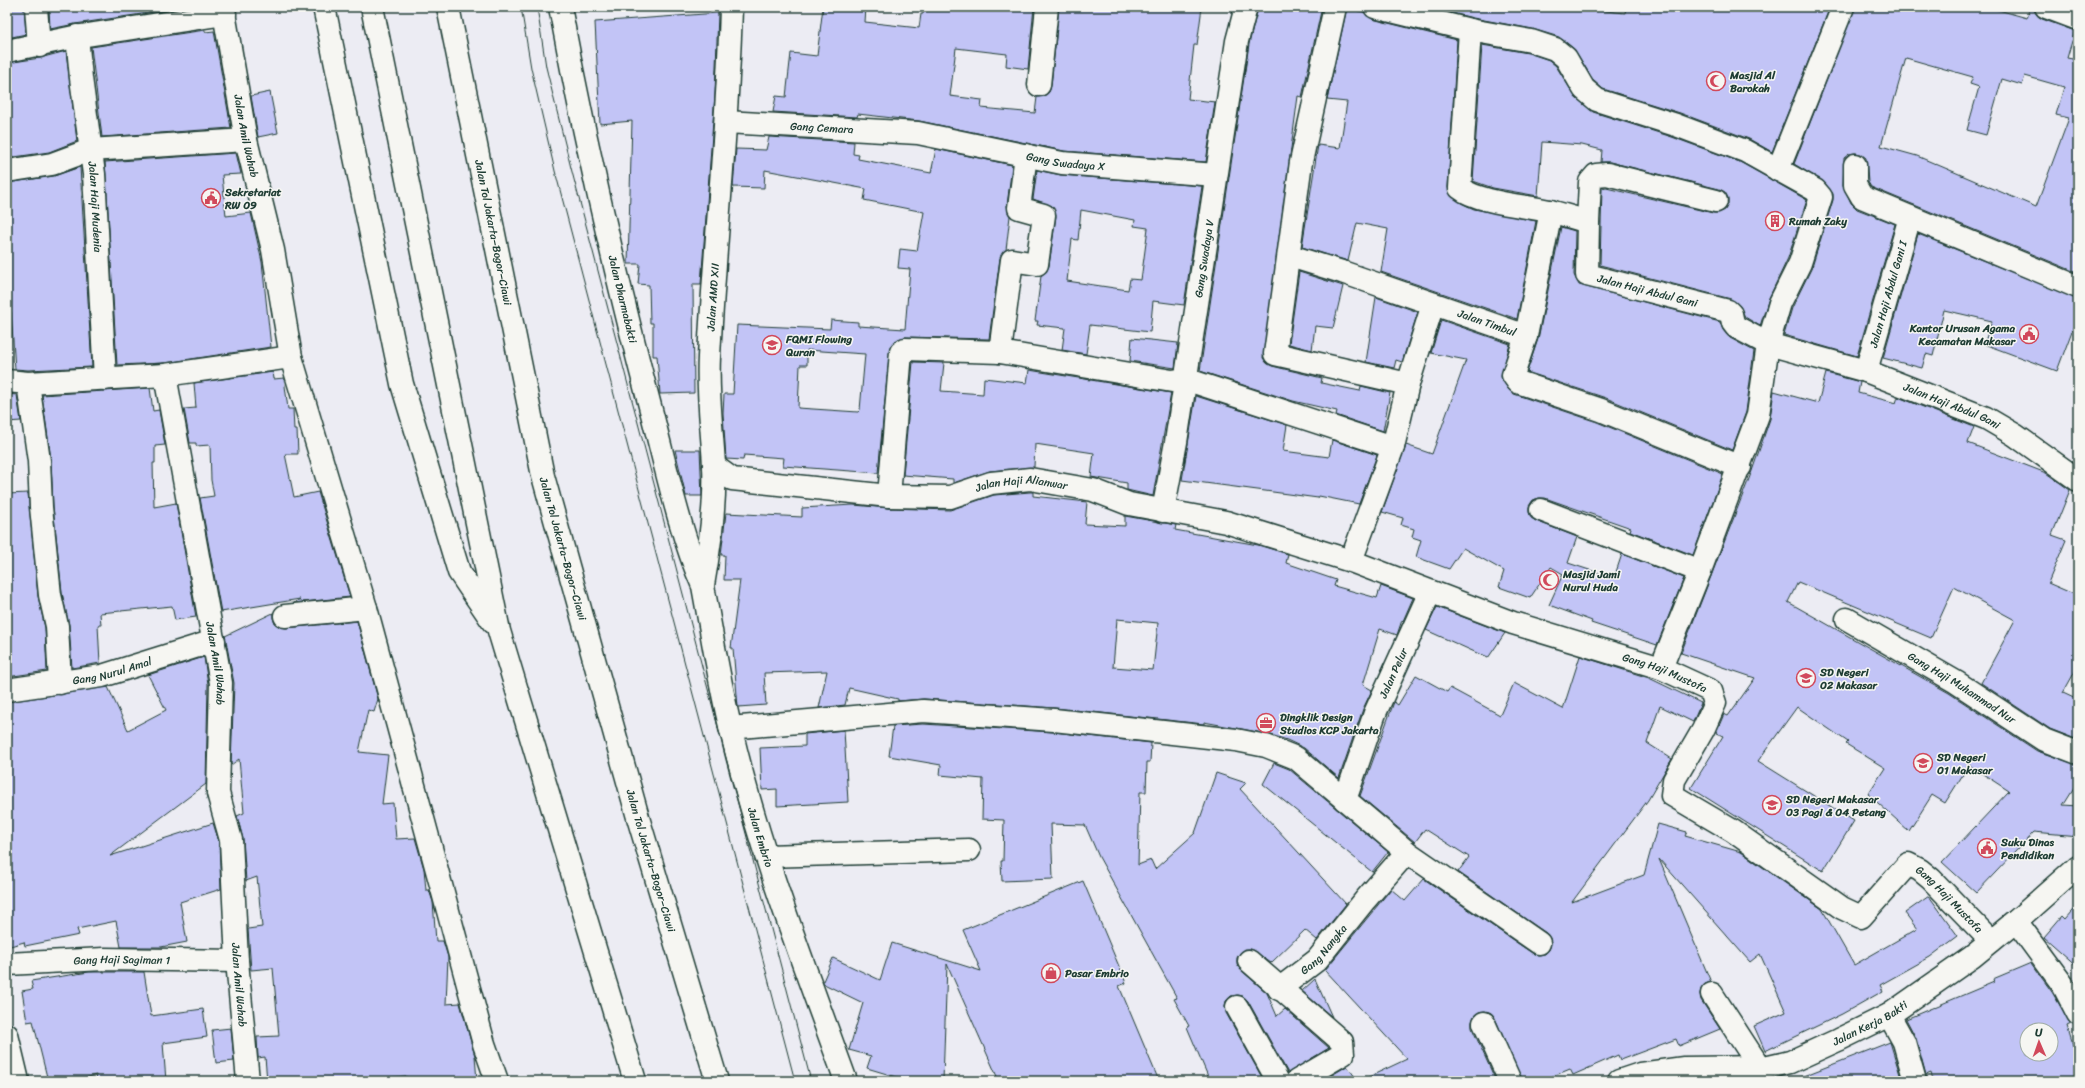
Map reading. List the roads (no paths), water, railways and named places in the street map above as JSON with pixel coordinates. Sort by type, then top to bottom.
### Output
[{"type":"main road","points":[[36,7],[38,46]]},
{"type":"main road","points":[[324,7],[402,384],[459,572],[499,631]]},
{"type":"main road","points":[[372,7],[499,631],[635,1081]]},
{"type":"main road","name":"Jalan Tol Jakarta–Bogor–Ciawi","points":[[448,7],[543,476],[639,821],[717,1081]]},
{"type":"main road","name":"Jalan Dharmabakti","points":[[560,7],[584,127],[637,355],[675,497],[696,570],[703,586]]},
{"type":"main road","name":"Jalan AMD XII","points":[[703,586],[712,521],[714,466],[708,406],[709,356],[726,122],[731,7]]},
{"type":"main road","points":[[1039,85],[1048,7]]},
{"type":"main road","name":"Gang Swadaya V","points":[[1163,511],[1185,379],[1237,41],[1246,7]]},
{"type":"main road","points":[[1335,7],[1301,162],[1290,256],[1275,354],[1408,384]]},
{"type":"main road","points":[[1375,7],[1403,11],[1470,30],[1531,41],[1555,49],[1566,58],[1584,89],[1597,100],[1676,125],[1745,151],[1815,190],[1821,197],[1800,263],[1780,303],[1768,344],[1758,415],[1740,467],[1661,668]]},
{"type":"main road","points":[[1778,170],[1843,7]]},
{"type":"main road","points":[[2046,7],[2078,19]]},
{"type":"main road","points":[[7,51],[38,46],[77,36],[224,11]]},
{"type":"main road","name":"Jalan Amil Wahab","points":[[224,11],[246,140],[273,250],[278,290],[291,357],[366,608],[484,1044],[497,1081]]},
{"type":"main road","points":[[1470,30],[1460,188],[1482,198],[1552,211],[1588,222],[1590,182],[1596,175],[1607,174],[1716,200]]},
{"type":"main road","name":"Jalan Haji Mudenia","points":[[77,36],[94,174],[105,379]]},
{"type":"main road","name":"Gang Cemara","points":[[726,122],[918,133]]},
{"type":"main road","name":"Gang Swadaya X","points":[[918,133],[1062,163],[1216,175]]},
{"type":"main road","points":[[7,171],[52,164],[90,150],[246,140]]},
{"type":"main road","points":[[1000,352],[1012,260],[1037,264],[1044,215],[1019,208],[1026,155]]},
{"type":"main road","points":[[1856,165],[1855,185],[1862,197],[2078,288]]},
{"type":"main road","points":[[1526,336],[1552,211]]},
{"type":"main road","name":"Jalan Haji Abdul Gani I","points":[[1866,371],[1910,217]]},
{"type":"main road","name":"Jalan Haji Abdul Gani","points":[[1588,222],[1587,275],[1728,311],[1731,314],[1733,323],[1736,327],[1768,344],[1866,371],[1986,418],[2015,435],[2078,480]]},
{"type":"main road","name":"Jalan Timbul","points":[[1290,256],[1342,272],[1526,336],[1513,375],[1518,382],[1601,410],[1740,467]]},
{"type":"main road","points":[[1351,561],[1393,447],[1408,384],[1433,304]]},
{"type":"main road","points":[[889,496],[902,350],[1000,352],[1172,380],[1185,379],[1393,447]]},
{"type":"main road","points":[[60,683],[57,626],[50,595],[41,507],[39,461],[18,382],[165,375],[291,357]]},
{"type":"main road","name":"Jalan Amil Wahab","points":[[165,375],[221,683],[218,793],[231,840],[237,961],[248,1081]]},
{"type":"main road","name":"Jalan Haji Alianwar","points":[[714,466],[732,479],[889,496],[950,497],[991,483],[1030,479],[1093,490],[1130,504],[1226,522],[1326,554]]},
{"type":"main road","points":[[1541,510],[1700,571]]},
{"type":"main road","name":"Gang Haji Mustofa","points":[[1326,554],[1351,561],[1513,623],[1661,668],[1711,691],[1715,703],[1703,730],[1674,780],[1672,795],[1732,831],[1842,908],[1861,917],[1908,864],[1920,870],[1931,879],[1991,942]]},
{"type":"main road","name":"Jalan Embrio","points":[[703,586],[730,728],[766,856],[846,1081]]},
{"type":"main road","name":"Jalan Pelur","points":[[1345,800],[1375,713],[1430,592]]},
{"type":"main road","points":[[285,616],[366,608]]},
{"type":"main road","name":"Gang Haji Muhammad Nur","points":[[1847,619],[1956,682],[2044,740],[2078,753]]},
{"type":"main road","name":"Gang Nurul Amal","points":[[7,690],[102,676],[214,642]]},
{"type":"main road","points":[[730,728],[923,711],[1054,720],[1236,740],[1266,746],[1296,758],[1407,852],[1539,943]]},
{"type":"main road","points":[[766,856],[969,850]]},
{"type":"main road","name":"Gang Nangka","points":[[1279,989],[1317,960],[1365,900],[1407,852]]},
{"type":"main road","name":"Jalan Kerja Bakti","points":[[1619,1081],[1640,1074],[1684,1068],[1763,1072],[1790,1062],[1888,1015],[1991,942],[2078,866]]},
{"type":"main road","points":[[2016,921],[2071,986],[2078,1014]]},
{"type":"main road","name":"Gang Haji Sagiman 1","points":[[7,964],[104,959],[237,961]]},
{"type":"main road","points":[[1249,961],[1279,989],[1342,1042],[1344,1054],[1297,1081]]},
{"type":"main road","points":[[1712,994],[1763,1072]]},
{"type":"main road","points":[[1237,1007],[1278,1081]]},
{"type":"main road","points":[[1888,1015],[1904,1042],[1915,1081]]},
{"type":"main road","points":[[1484,1023],[1510,1081]]},
{"type":"main road","points":[[7,1035],[18,1081]]},
{"type":"tram line","points":[[521,7],[531,68],[555,171],[795,1081]]},
{"type":"tram line","points":[[537,7],[546,67],[571,168],[811,1081]]},
{"type":"place","name":"Masjid Al Barokah","points":[[1716,81]]},
{"type":"place","name":"Sekretariat RW 09","points":[[211,198]]},
{"type":"place","name":"Rumah Zaky","points":[[1775,221]]},
{"type":"place","name":"Kantor Urusan Agama Kecamatan Makasar","points":[[2029,334]]},
{"type":"place","name":"FQMI Flowing Quran","points":[[772,345]]},
{"type":"place","name":"Masjid Jami Nurul Huda","points":[[1549,580]]},
{"type":"place","name":"SD Negeri 02 Makasar","points":[[1806,678]]},
{"type":"place","name":"Dingklik Design Studios KCP Jakarta","points":[[1266,723]]},
{"type":"place","name":"SD Negeri 01 Makasar","points":[[1923,763]]},
{"type":"place","name":"SD Negeri Makasar 03 Pagi & 04 Petang","points":[[1772,805]]},
{"type":"place","name":"Suku Dinas Pendidikan","points":[[1987,848]]},
{"type":"place","name":"Pasar Embrio","points":[[1051,973]]}]
